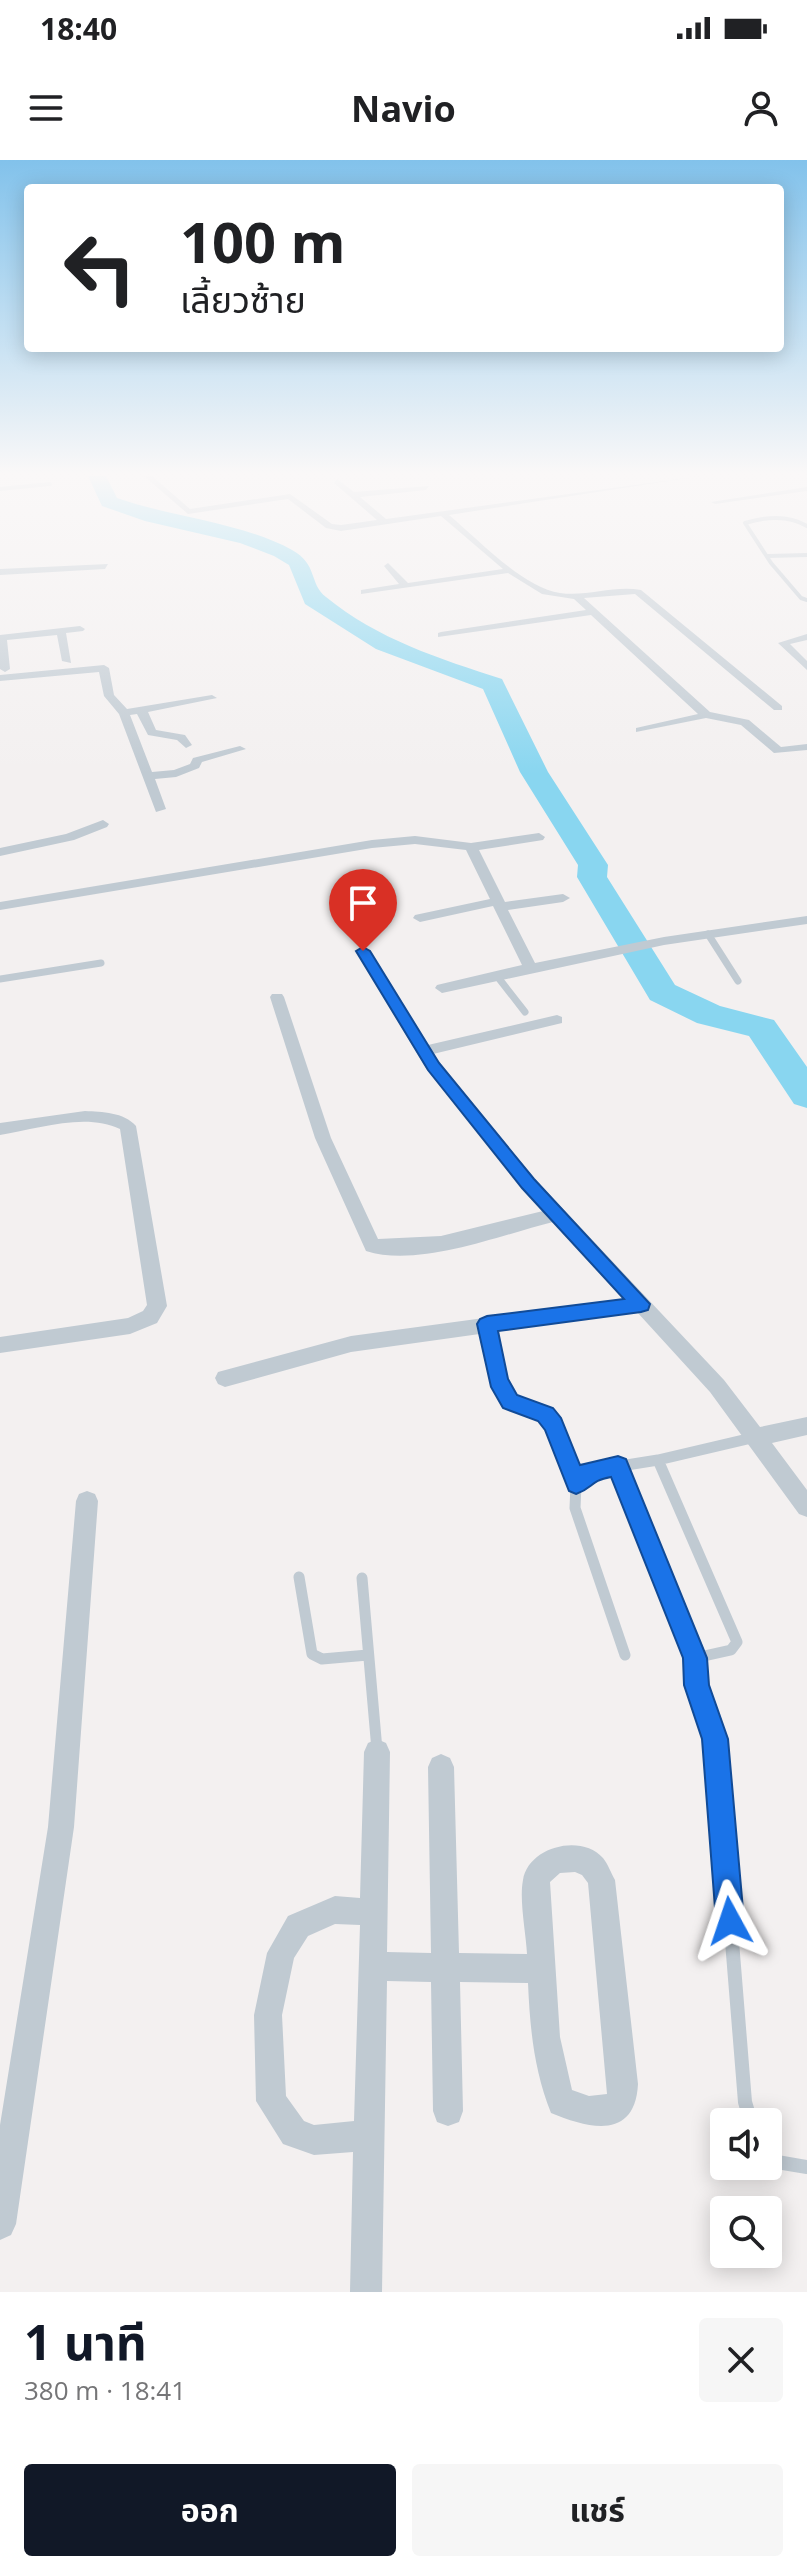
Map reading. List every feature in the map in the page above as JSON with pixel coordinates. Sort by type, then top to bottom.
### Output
[{"type":"street","points":[[397,575],[406,586]]},
{"type":"street","points":[[364,592],[476,575]]},
{"type":"street","points":[[520,575],[547,594],[577,597],[638,592],[778,708]]},
{"type":"street","points":[[577,597],[706,715]]},
{"type":"street","points":[[441,635],[594,612]]},
{"type":"street","points":[[80,629],[1,638],[3,673],[103,667],[109,696],[124,713],[160,809]]},
{"type":"street","points":[[61,631],[67,661]]},
{"type":"street","points":[[807,637],[783,643],[807,667]]},
{"type":"street","points":[[124,713],[212,698]]},
{"type":"street","points":[[141,710],[152,733],[181,737],[186,745]]},
{"type":"street","points":[[640,730],[706,715],[745,722],[778,751],[807,747]]},
{"type":"street","points":[[148,776],[176,773],[195,766],[197,760],[240,749]]},
{"type":"street","points":[[0,852],[70,837],[103,824]]},
{"type":"street","points":[[0,906],[372,844],[415,840],[471,847],[539,837]]},
{"type":"street","points":[[471,847],[530,968]]},
{"type":"street","points":[[420,918],[499,904],[563,898]]},
{"type":"street","points":[[442,988],[609,951],[807,920]]},
{"type":"street","points":[[363,951],[423,1051],[528,1183],[717,1386],[807,1507]]},
{"type":"street","points":[[277,997],[323,1138],[372,1246],[391,1249],[425,1246],[556,1214]]},
{"type":"street","points":[[423,1051],[557,1020]]},
{"type":"street","points":[[0,1129],[99,1116],[118,1119],[128,1126],[157,1306],[150,1317],[130,1326],[0,1345]]},
{"type":"street","points":[[225,1378],[351,1344],[641,1304]]},
{"type":"street","points":[[757,1437],[807,1426]]},
{"type":"street","points":[[0,2224],[61,1827],[87,1501]]},
{"type":"street","points":[[366,2292],[377,1752]]},
{"type":"street","points":[[441,1767],[448,2111]]},
{"type":"street","points":[[579,1860],[592,1865],[601,1880],[623,2084],[622,2102],[615,2109],[589,2111],[562,2102],[553,2084],[543,2008],[542,1969],[536,1880],[540,1869],[549,1861],[579,1860]]},
{"type":"street","points":[[369,2131],[346,2139],[314,2140],[294,2133],[271,2101],[268,2015],[281,1953],[298,1926],[335,1910],[374,1912]]},
{"type":"street","points":[[373,1966],[447,1970],[486,1966],[542,1969]]},
{"type":"lane","points":[[783,575],[801,598],[807,600]]},
{"type":"lane","points":[[708,934],[738,981]]},
{"type":"lane","points":[[0,979],[101,963]]},
{"type":"lane","points":[[497,976],[525,1012]]},
{"type":"lane","points":[[487,1324],[498,1381],[510,1402],[545,1414],[554,1425],[576,1484],[575,1508],[625,1655]]},
{"type":"lane","points":[[576,1484],[589,1471],[658,1460],[757,1437]]},
{"type":"lane","points":[[658,1460],[737,1642],[731,1650],[695,1658]]},
{"type":"lane","points":[[618,1466],[695,1658],[696,1685],[715,1739],[747,2108]]},
{"type":"lane","points":[[299,1577],[312,1654],[322,1659],[368,1655]]},
{"type":"lane","points":[[362,1578],[377,1752]]},
{"type":"lane","points":[[782,2163],[807,2167]]},
{"type":"waterway","points":[[303,575],[313,599],[384,644],[493,684],[534,772],[593,865],[592,877],[662,992],[709,1015],[761,1028],[807,1095]]},
{"type":"route","points":[[363,951],[433,1066],[528,1183],[641,1304],[487,1324],[498,1381],[510,1402],[545,1414],[554,1425],[576,1484],[589,1471],[618,1466],[695,1658],[696,1685],[715,1739],[730,1921]]}]
